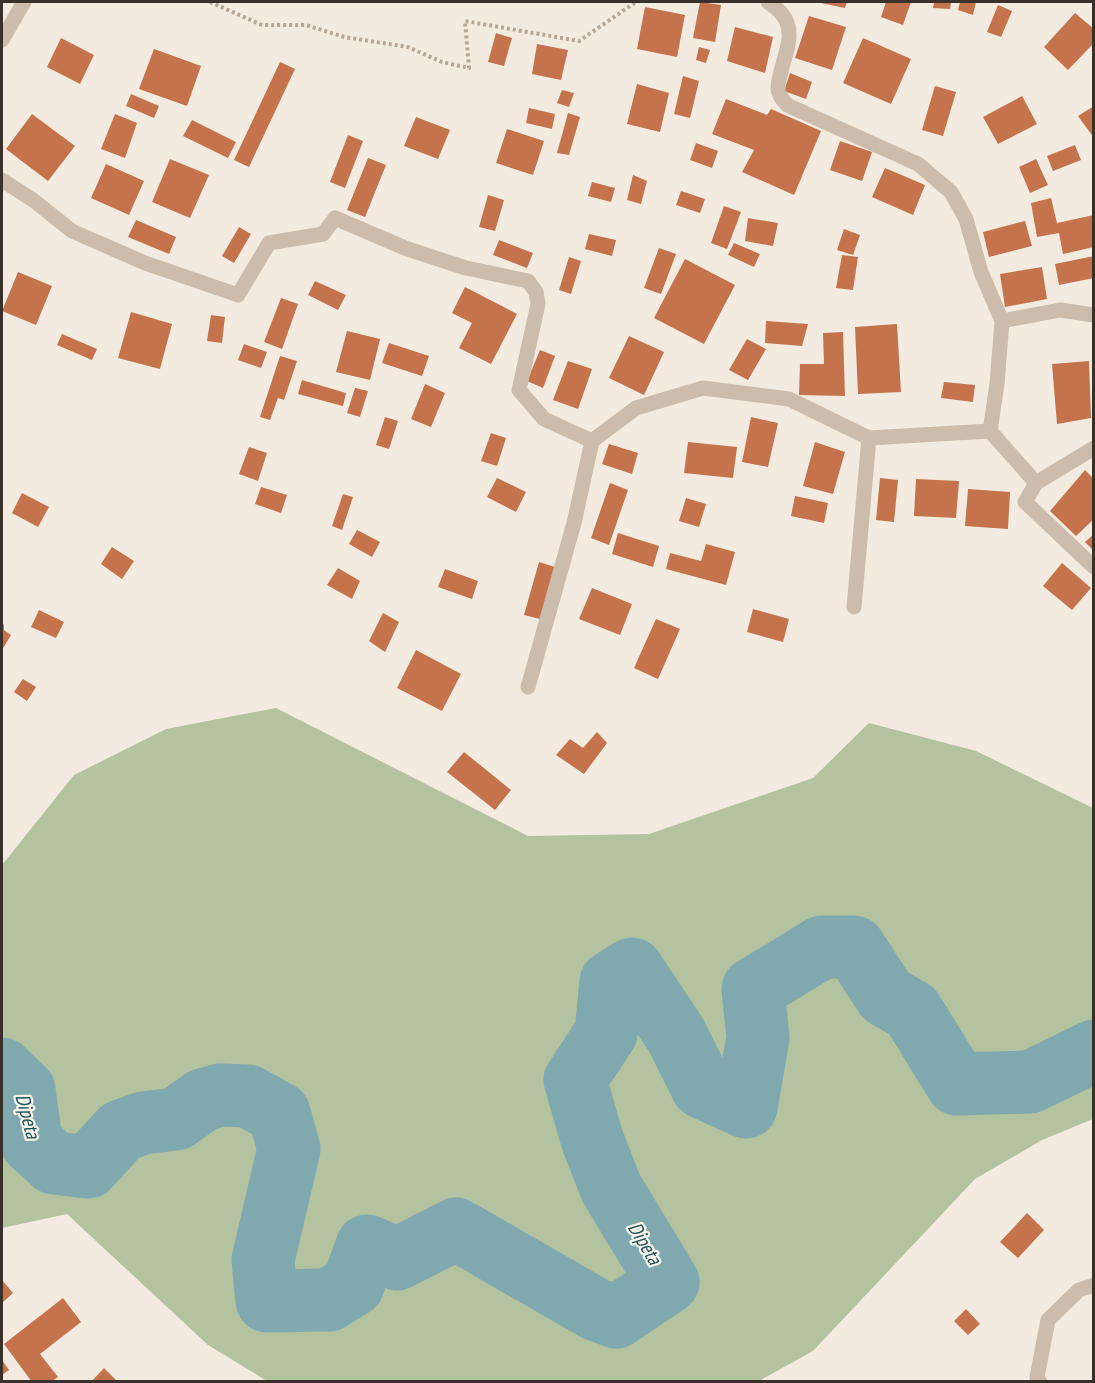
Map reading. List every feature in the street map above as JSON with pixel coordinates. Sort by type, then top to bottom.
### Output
[{"type":"street","points":[[2,40],[24,2]]},
{"type":"street","points":[[768,2],[782,14],[788,24],[788,41],[778,90],[787,105],[918,164],[951,192],[966,219],[981,272],[1002,321],[997,384],[990,431],[1036,483]]},
{"type":"street","points":[[2,180],[33,200],[72,231],[145,263],[238,295],[269,243],[324,234],[335,218],[405,248],[466,268],[528,281],[536,292],[538,304],[519,390],[544,418],[592,441]]},
{"type":"street","points":[[1002,321],[1060,310],[1094,315]]},
{"type":"street","points":[[528,687],[573,523],[592,441],[636,408],[703,388],[789,399],[869,438],[990,431]]},
{"type":"street","points":[[854,607],[869,438]]},
{"type":"street","points":[[1094,448],[1036,483],[1025,502],[1094,567]]},
{"type":"street","points":[[1040,1382],[1037,1377],[1048,1320],[1079,1290],[1094,1285]]},
{"type":"path","points":[[210,2],[262,25],[306,25],[344,37],[408,46],[442,62],[469,68],[465,21],[579,41],[636,2]]},
{"type":"green space","points":[[276,708],[528,836],[649,834],[813,778],[869,723],[976,751],[1093,808],[1093,1119],[1042,1140],[975,1179],[813,1351],[759,1381],[267,1381],[208,1345],[67,1214],[2,1228],[2,865],[74,775],[166,729]]},
{"type":"building","points":[[700,2],[721,5],[715,42],[693,38]]},
{"type":"building","points":[[816,2],[847,2],[845,8]]},
{"type":"building","points":[[886,2],[911,2],[903,25],[881,17]]},
{"type":"building","points":[[934,2],[951,2],[950,9],[933,8]]},
{"type":"building","points":[[960,2],[976,2],[973,15],[958,10]]},
{"type":"building","points":[[998,5],[1012,11],[1001,37],[987,32]]},
{"type":"building","points":[[645,7],[685,15],[677,57],[637,49]]},
{"type":"building","points":[[1075,13],[1094,29],[1094,43],[1068,70],[1044,47]]},
{"type":"building","points":[[809,16],[846,27],[832,70],[795,58]]},
{"type":"building","points":[[735,27],[773,37],[765,73],[727,61]]},
{"type":"building","points":[[496,33],[512,38],[504,66],[488,62]]},
{"type":"building","points":[[61,38],[94,55],[80,84],[47,67]]},
{"type":"building","points":[[863,38],[911,59],[891,104],[843,83]]},
{"type":"building","points":[[537,44],[568,50],[561,80],[532,74]]},
{"type":"building","points":[[699,47],[710,50],[706,63],[696,60]]},
{"type":"building","points":[[154,49],[201,66],[187,106],[139,89]]},
{"type":"building","points":[[280,62],[295,69],[249,167],[234,160]]},
{"type":"building","points":[[790,73],[812,82],[806,99],[784,91]]},
{"type":"building","points":[[683,76],[699,81],[690,118],[674,114]]},
{"type":"building","points":[[637,84],[669,93],[660,132],[627,124]]},
{"type":"building","points":[[935,86],[956,92],[943,136],[922,130]]},
{"type":"building","points":[[562,90],[574,93],[569,107],[557,103]]},
{"type":"building","points":[[131,94],[159,106],[154,118],[126,106]]},
{"type":"building","points":[[1022,96],[1037,124],[998,144],[983,117]]},
{"type":"building","points":[[726,99],[767,115],[771,109],[821,131],[794,195],[742,172],[754,150],[712,134]]},
{"type":"building","points":[[1094,106],[1094,138],[1078,116]]},
{"type":"building","points":[[529,108],[555,114],[552,129],[526,123]]},
{"type":"building","points":[[568,113],[580,117],[569,155],[557,153]]},
{"type":"building","points":[[32,114],[75,146],[48,181],[6,149]]},
{"type":"building","points":[[115,114],[137,123],[125,158],[101,149]]},
{"type":"building","points":[[416,117],[450,130],[438,159],[404,146]]},
{"type":"building","points":[[192,120],[236,142],[228,158],[183,136]]},
{"type":"building","points":[[507,129],[544,141],[533,175],[496,163]]},
{"type":"building","points":[[348,135],[363,141],[345,188],[330,182]]},
{"type":"building","points":[[840,141],[872,152],[862,181],[830,170]]},
{"type":"building","points":[[696,143],[718,151],[712,168],[690,160]]},
{"type":"building","points":[[1075,145],[1081,160],[1053,171],[1047,156]]},
{"type":"building","points":[[368,158],[386,165],[365,217],[347,210]]},
{"type":"building","points":[[170,159],[209,175],[190,218],[152,202]]},
{"type":"building","points":[[1036,159],[1048,185],[1030,193],[1019,167]]},
{"type":"building","points":[[106,164],[144,181],[129,215],[91,198]]},
{"type":"building","points":[[885,168],[925,185],[913,215],[872,197]]},
{"type":"building","points":[[633,175],[647,181],[641,204],[627,200]]},
{"type":"building","points":[[592,182],[615,188],[611,202],[588,196]]},
{"type":"building","points":[[681,191],[705,199],[700,213],[676,205]]},
{"type":"building","points":[[488,195],[504,200],[495,231],[479,227]]},
{"type":"building","points":[[1051,198],[1057,223],[1094,215],[1094,247],[1063,254],[1059,233],[1037,237],[1031,203]]},
{"type":"building","points":[[724,206],[741,212],[727,249],[711,243]]},
{"type":"building","points":[[748,218],[778,223],[773,246],[745,241]]},
{"type":"building","points":[[136,220],[176,237],[169,254],[128,237]]},
{"type":"building","points":[[1025,221],[1032,246],[989,257],[983,232]]},
{"type":"building","points":[[239,227],[251,234],[234,263],[222,256]]},
{"type":"building","points":[[844,229],[860,235],[853,255],[837,250]]},
{"type":"building","points":[[589,234],[616,240],[612,256],[585,249]]},
{"type":"building","points":[[499,240],[533,253],[527,268],[493,255]]},
{"type":"building","points":[[734,243],[760,254],[754,267],[728,255]]},
{"type":"building","points":[[659,248],[676,254],[661,294],[644,288]]},
{"type":"building","points":[[842,255],[858,257],[853,290],[836,288]]},
{"type":"building","points":[[1094,256],[1094,278],[1059,285],[1055,264]]},
{"type":"building","points":[[569,257],[581,261],[571,294],[559,290]]},
{"type":"building","points":[[685,259],[735,285],[704,344],[654,318]]},
{"type":"building","points":[[1042,267],[1047,299],[1005,307],[1000,274]]},
{"type":"building","points":[[18,272],[52,286],[36,325],[2,311]]},
{"type":"building","points":[[315,281],[346,295],[338,310],[308,295]]},
{"type":"building","points":[[465,287],[517,314],[491,364],[459,348],[472,323],[452,313]]},
{"type":"building","points":[[281,298],[298,304],[282,349],[264,342]]},
{"type":"building","points":[[131,312],[172,324],[160,369],[118,358]]},
{"type":"building","points":[[211,315],[225,317],[222,343],[207,341]]},
{"type":"building","points":[[766,321],[808,324],[802,346],[765,343]]},
{"type":"building","points":[[897,324],[901,392],[858,394],[855,327]]},
{"type":"building","points":[[347,331],[380,339],[370,380],[336,372]]},
{"type":"building","points":[[843,332],[845,396],[799,395],[800,364],[824,364],[823,333]]},
{"type":"building","points":[[62,334],[97,349],[92,360],[57,345]]},
{"type":"building","points":[[629,336],[664,352],[644,395],[609,378]]},
{"type":"building","points":[[747,339],[766,349],[748,380],[729,370]]},
{"type":"building","points":[[389,343],[429,356],[422,376],[382,363]]},
{"type":"building","points":[[244,344],[267,352],[261,368],[238,360]]},
{"type":"building","points":[[540,350],[555,356],[543,388],[527,381]]},
{"type":"building","points":[[280,356],[297,361],[284,400],[278,398],[270,420],[260,417]]},
{"type":"building","points":[[568,361],[592,369],[578,409],[553,400]]},
{"type":"building","points":[[1089,361],[1091,418],[1057,424],[1052,364]]},
{"type":"building","points":[[302,380],[346,393],[343,406],[298,394]]},
{"type":"building","points":[[944,382],[975,385],[973,402],[941,398]]},
{"type":"building","points":[[425,384],[445,393],[431,427],[411,419]]},
{"type":"building","points":[[355,388],[368,391],[360,417],[347,413]]},
{"type":"building","points":[[385,417],[398,421],[389,449],[376,445]]},
{"type":"building","points":[[751,417],[778,423],[768,467],[742,462]]},
{"type":"building","points":[[491,433],[506,438],[497,466],[481,461]]},
{"type":"building","points":[[688,442],[737,447],[733,478],[684,473]]},
{"type":"building","points":[[815,442],[845,452],[833,494],[803,486]]},
{"type":"building","points":[[609,444],[638,453],[632,474],[602,464]]},
{"type":"building","points":[[249,447],[267,453],[258,481],[239,474]]},
{"type":"building","points":[[1085,470],[1094,479],[1094,519],[1076,536],[1050,511]]},
{"type":"building","points":[[497,478],[526,492],[516,512],[487,497]]},
{"type":"building","points":[[880,478],[898,480],[894,522],[876,520]]},
{"type":"building","points":[[916,479],[959,481],[956,518],[914,516]]},
{"type":"building","points":[[610,483],[628,490],[609,545],[591,538]]},
{"type":"building","points":[[261,487],[287,495],[281,513],[255,504]]},
{"type":"building","points":[[968,489],[1010,492],[1008,529],[965,526]]},
{"type":"building","points":[[22,493],[49,507],[38,527],[12,513]]},
{"type":"building","points":[[343,494],[353,497],[342,530],[332,526]]},
{"type":"building","points":[[795,496],[828,503],[824,523],[791,516]]},
{"type":"building","points":[[686,498],[706,504],[699,527],[679,521]]},
{"type":"building","points":[[357,530],[380,542],[372,557],[349,544]]},
{"type":"building","points":[[618,533],[659,546],[653,567],[612,554]]},
{"type":"building","points":[[1094,534],[1094,551],[1085,542]]},
{"type":"building","points":[[706,544],[735,552],[726,585],[666,569],[670,553],[701,561]]},
{"type":"building","points":[[112,547],[134,561],[122,579],[101,564]]},
{"type":"building","points":[[539,562],[555,567],[540,619],[524,615]]},
{"type":"building","points":[[1062,563],[1091,588],[1072,610],[1043,586]]},
{"type":"building","points":[[338,568],[360,581],[352,599],[327,585]]},
{"type":"building","points":[[445,569],[478,581],[472,599],[438,587]]},
{"type":"building","points":[[592,588],[632,604],[620,635],[579,619]]},
{"type":"building","points":[[753,609],[789,619],[783,642],[747,632]]},
{"type":"building","points":[[39,610],[64,622],[56,638],[31,627]]},
{"type":"building","points":[[383,613],[399,622],[385,652],[369,641]]},
{"type":"building","points":[[656,619],[680,629],[658,679],[634,668]]},
{"type":"building","points":[[2,623],[4,630],[11,635],[2,650]]},
{"type":"building","points":[[416,650],[461,674],[442,711],[397,688]]},
{"type":"building","points":[[23,679],[36,687],[27,701],[14,692]]},
{"type":"building","points":[[597,732],[607,743],[584,774],[556,755],[570,739],[583,748]]},
{"type":"building","points":[[464,752],[511,790],[495,810],[447,772]]},
{"type":"building","points":[[1027,1213],[1044,1230],[1018,1258],[1000,1242]]},
{"type":"building","points":[[2,1280],[13,1293],[2,1303]]},
{"type":"building","points":[[63,1298],[81,1322],[40,1354],[58,1377],[51,1382],[32,1382],[4,1344]]},
{"type":"building","points":[[966,1309],[980,1324],[968,1335],[954,1321]]},
{"type":"building","points":[[2,1360],[9,1370],[2,1375]]},
{"type":"building","points":[[104,1368],[118,1382],[91,1382]]},
{"type":"waterway","name":"Dipeta","points":[[2,1069],[24,1090],[31,1142],[54,1163],[88,1167],[121,1131],[143,1123],[176,1119],[203,1100],[220,1095],[248,1096],[279,1113],[289,1149],[263,1260],[267,1301],[329,1300],[353,1285],[367,1246],[397,1259],[456,1229],[595,1309],[616,1317],[668,1282],[611,1188],[592,1139],[575,1080],[606,1033],[611,982],[632,969],[676,1035],[702,1087],[746,1107],[758,1038],[753,989],[822,947],[854,947],[886,996],[912,1011],[957,1084],[1030,1082],[1094,1051]]}]
